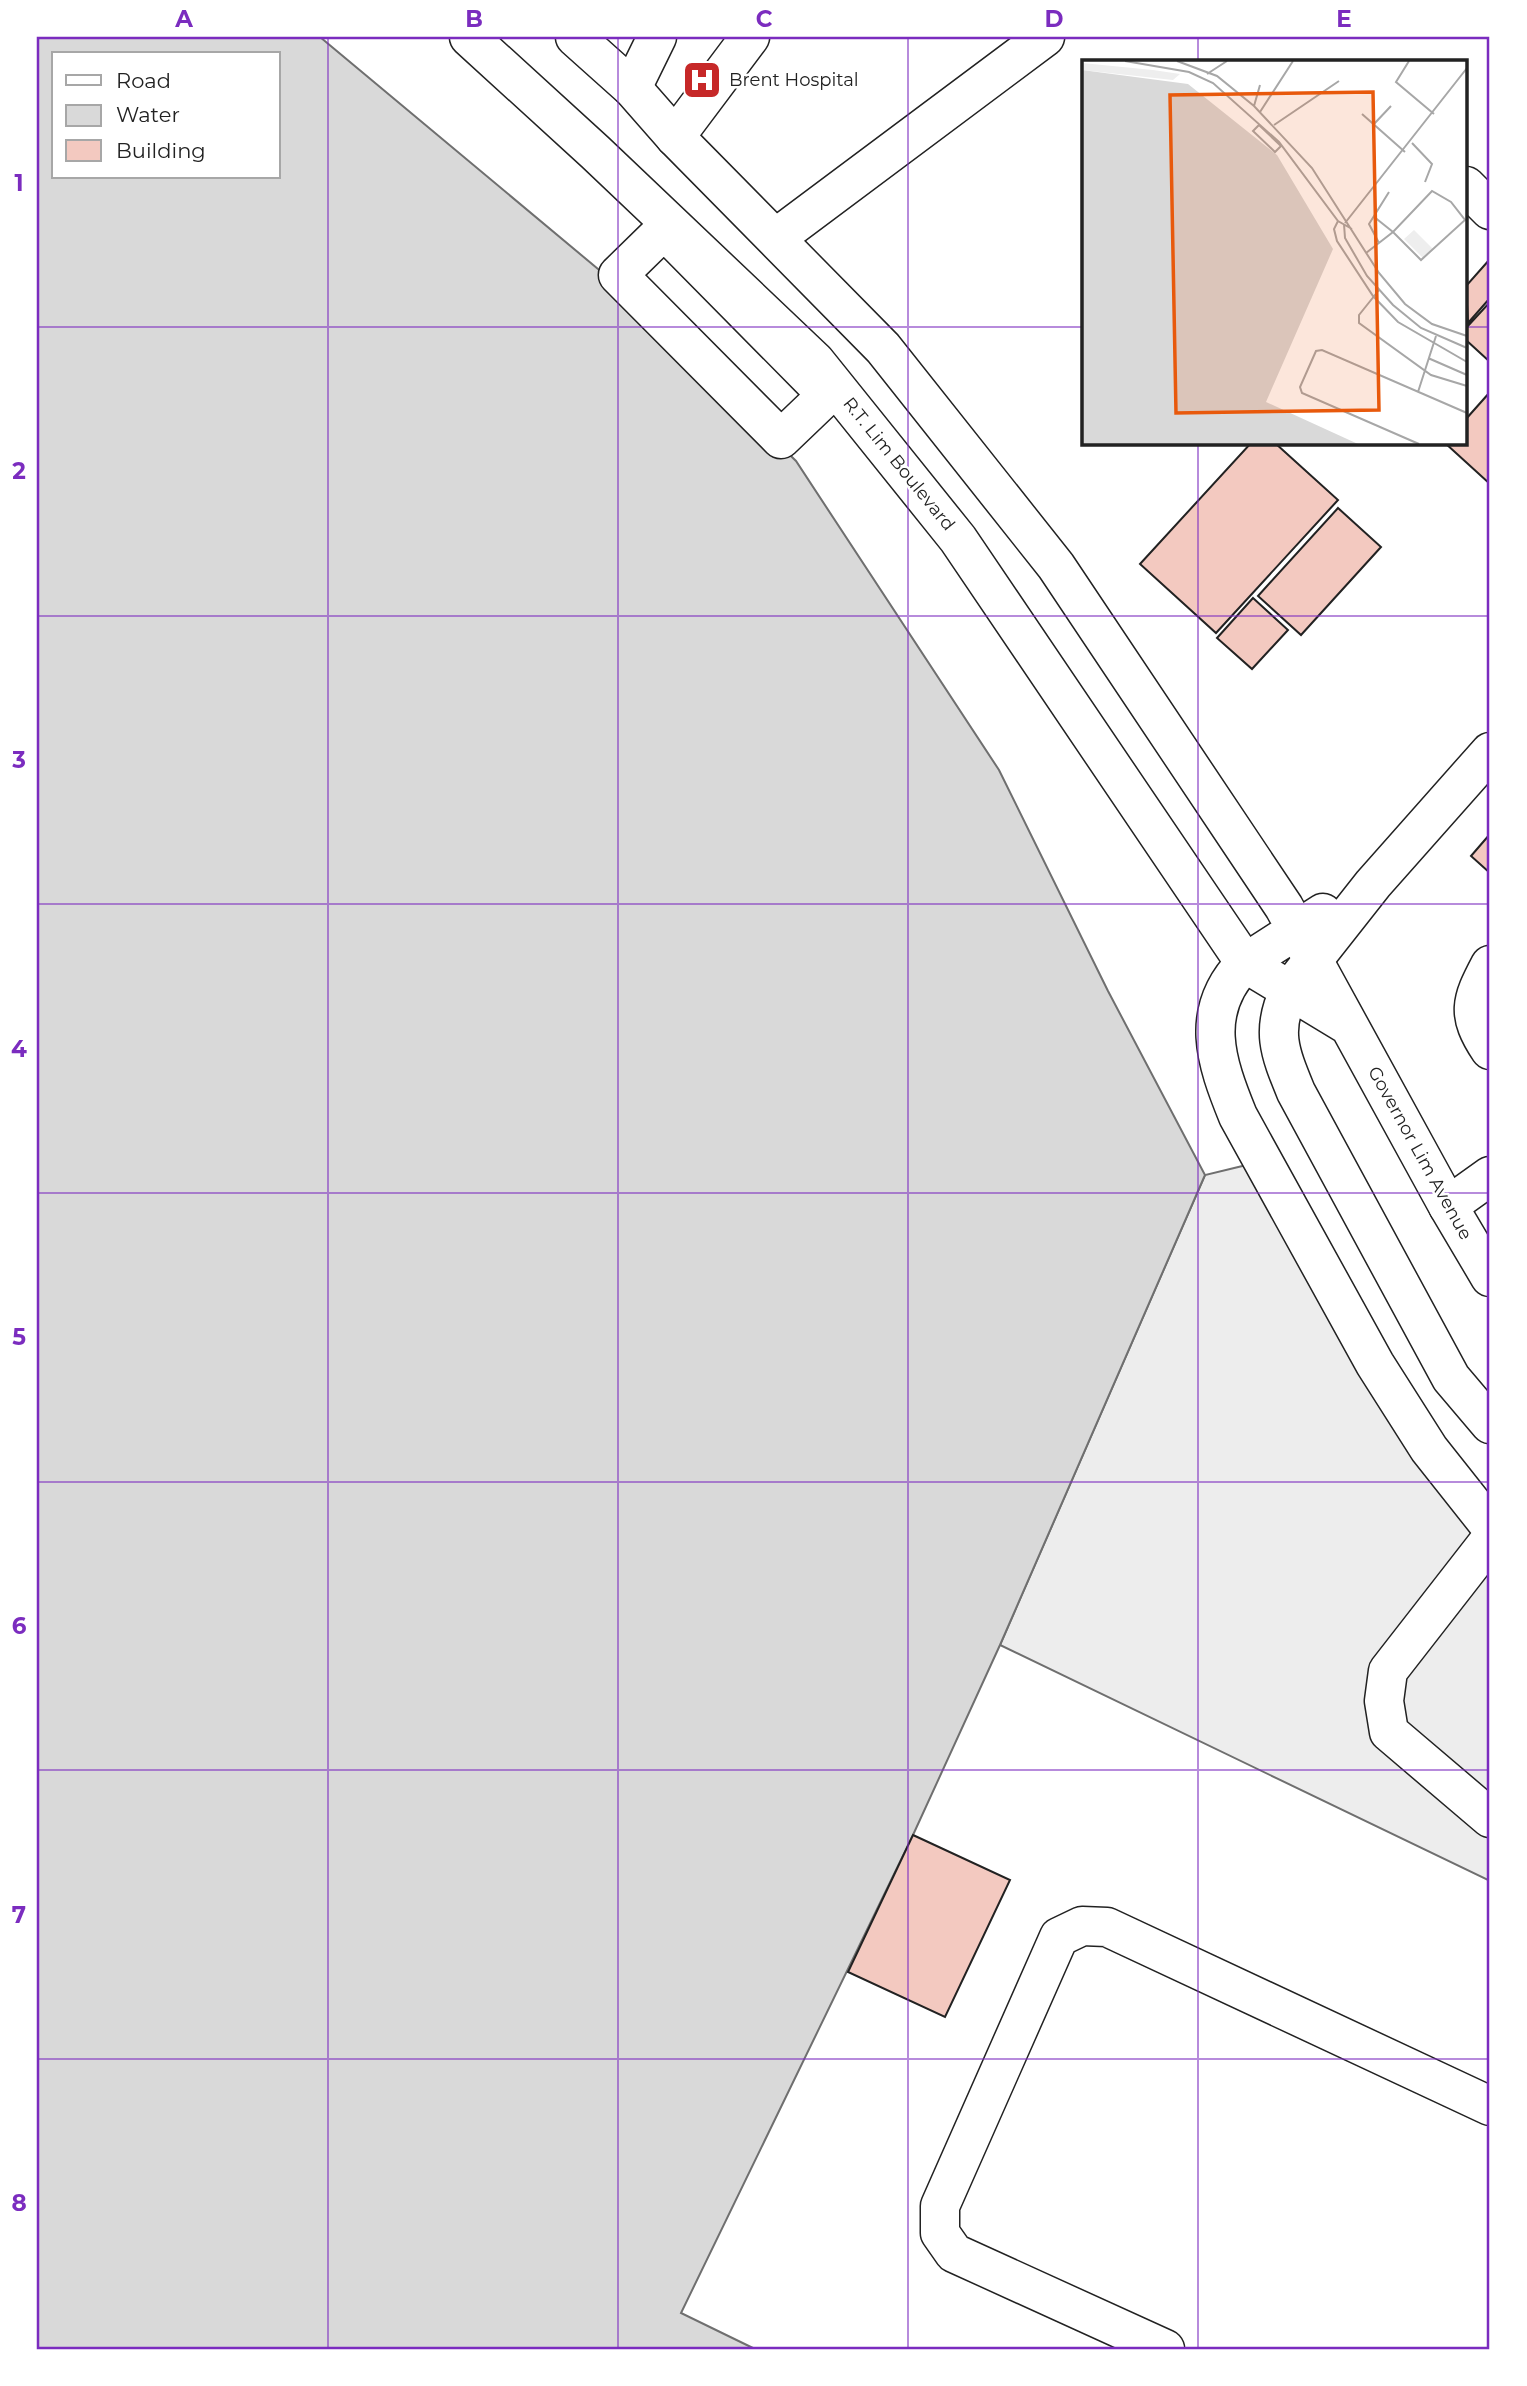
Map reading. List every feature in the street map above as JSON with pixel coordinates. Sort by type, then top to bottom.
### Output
[{"type":"main road","name":"R.T. Lim Boulevard","points":[[469,37],[744,291],[815,361],[872,428],[958,538],[1245,963]]},
{"type":"main road","points":[[575,37],[632,88],[675,137],[883,348],[1056,566],[1304,943],[1277,1027],[1283,1063],[1296,1092],[1451,1378],[1490,1424]]},
{"type":"main road","points":[[632,88],[657,37]]},
{"type":"main road","points":[[675,137],[750,37]]},
{"type":"main road","points":[[776,238],[1045,37]]},
{"type":"main road","points":[[1468,189],[1490,210]]},
{"type":"main road","points":[[664,230],[827,395],[780,439],[618,275],[664,230]]},
{"type":"main road","points":[[1490,752],[1374,884],[1304,943],[1245,963],[1224,989],[1215,1026],[1223,1078],[1238,1116],[1375,1364],[1429,1449],[1490,1526]]},
{"type":"main road","name":"Governor Lim Avenue","points":[[1304,943],[1448,1206],[1490,1277]]},
{"type":"main road","points":[[1245,963],[1351,1027]]},
{"type":"main road","points":[[1490,965],[1474,995],[1472,1015],[1479,1034],[1490,1050]]},
{"type":"main road","points":[[1448,1206],[1490,1176]]},
{"type":"main road","points":[[1490,1540],[1388,1671],[1384,1701],[1389,1732],[1490,1818]]},
{"type":"main road","points":[[1165,2349],[954,2253],[940,2233],[940,2206],[1059,1937],[1082,1926],[1107,1927],[1490,2106]]},
{"type":"shaded area","points":[[1255,1163],[1490,1543],[1490,1881],[1000,1645],[1205,1175]]},
{"type":"water","points":[[37,37],[320,37],[610,279],[796,461],[999,770],[1108,991],[1205,1175],[1000,1645],[913,1835],[681,2313],[755,2349],[37,2349]]},
{"type":"building","points":[[1490,259],[1490,298],[1468,323],[1468,284]]},
{"type":"building","points":[[1490,302],[1490,362],[1468,342],[1468,326]]},
{"type":"building","points":[[1490,392],[1490,484],[1446,444],[1468,444],[1468,417]]},
{"type":"building","points":[[1250,444],[1276,444],[1338,500],[1216,633],[1140,564]]},
{"type":"building","points":[[1338,508],[1381,547],[1301,635],[1258,596]]},
{"type":"building","points":[[1253,598],[1288,630],[1252,669],[1217,638]]},
{"type":"building","points":[[1490,834],[1490,873],[1471,856]]},
{"type":"building","points":[[913,1835],[1010,1880],[945,2017],[848,1972]]},
{"type":"place","name":"Brent Hospital","points":[[702,80]]}]
